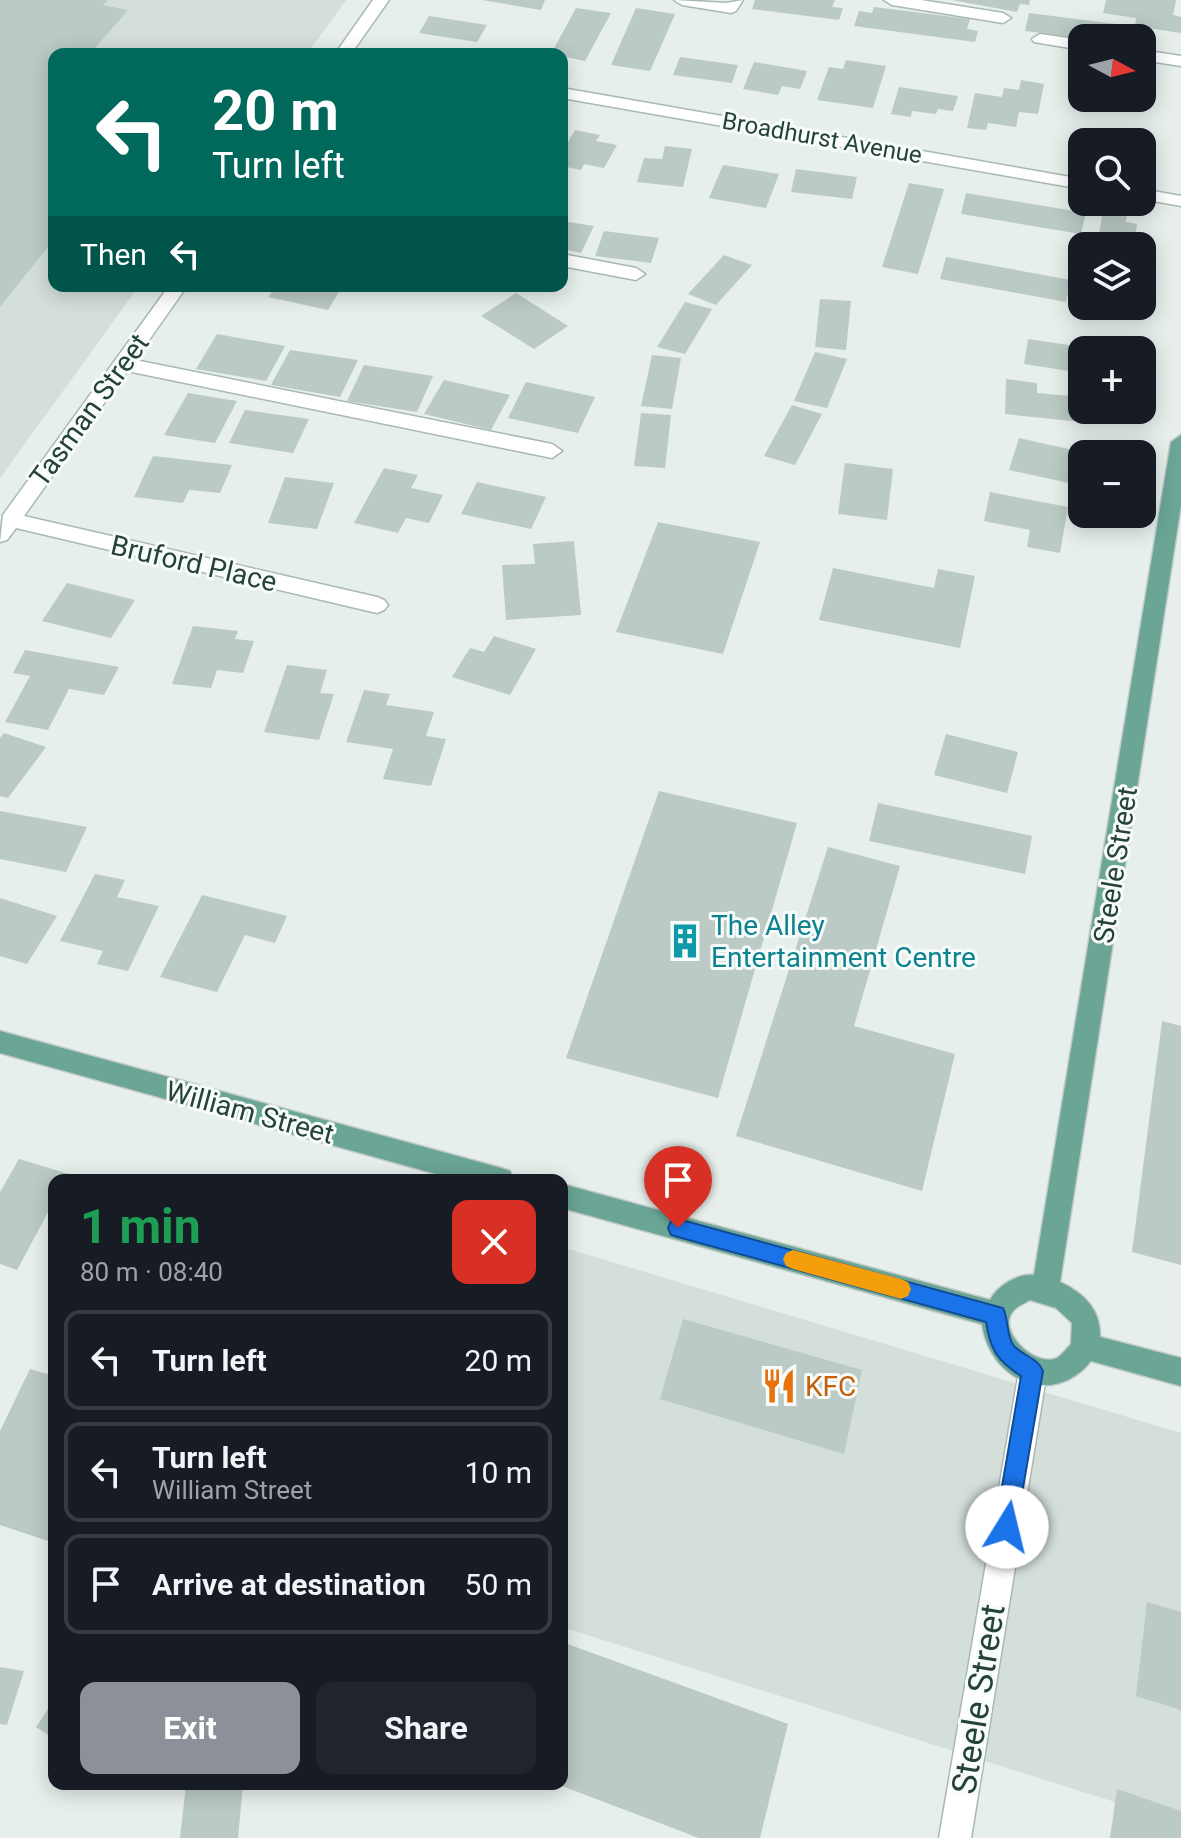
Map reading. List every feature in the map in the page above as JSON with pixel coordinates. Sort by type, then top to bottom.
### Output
[{"type":"main road","name":"Steele Street","points":[[1046,1287],[1181,442]]},
{"type":"main road","name":"William Street","points":[[0,1042],[479,1174]]},
{"type":"main road","points":[[568,1198],[996,1315]]},
{"type":"main road","points":[[1027,1287],[1046,1287],[1065,1296],[1077,1308],[1085,1323],[1085,1346],[1076,1362],[1063,1370],[1048,1373],[1033,1371],[1008,1355],[999,1342],[996,1315],[1002,1302],[1013,1292],[1027,1287]]},
{"type":"main road","points":[[1085,1346],[1181,1372]]},
{"type":"street","points":[[347,48],[381,0]]},
{"type":"street","points":[[682,0],[731,8],[735,0]]},
{"type":"street","points":[[892,0],[1003,18]]},
{"type":"street","points":[[1040,39],[1068,43]]},
{"type":"street","points":[[1156,57],[1181,61]]},
{"type":"street","name":"Broadhurst Avenue","points":[[568,94],[1068,182]]},
{"type":"street","points":[[1156,197],[1181,201]]},
{"type":"street","points":[[568,261],[636,274]]},
{"type":"street","name":"Tasman Street","points":[[5,527],[174,292]]},
{"type":"street","points":[[122,364],[552,451]]},
{"type":"street","name":"Bruford Place","points":[[5,527],[377,605]]},
{"type":"street","name":"Steele Street","points":[[955,1838],[1033,1371]]},
{"type":"shaded area","points":[[0,0],[346,0],[311,48],[48,48],[48,292],[135,292],[0,478]]},
{"type":"shaded area","points":[[568,1249],[1181,1433],[1181,1823],[568,1629]]},
{"type":"building","points":[[0,0],[108,0],[103,5],[128,10],[95,48],[48,48],[48,247],[0,307]]},
{"type":"building","points":[[482,0],[545,0],[541,10]]},
{"type":"building","points":[[755,0],[835,0],[832,7],[843,8],[839,20],[752,9]]},
{"type":"building","points":[[952,0],[1030,0],[1029,5],[1020,4],[1017,12]]},
{"type":"building","points":[[1106,0],[1176,0],[1173,15],[1181,17],[1181,33],[1156,29],[1156,24],[1135,24],[1136,18],[1103,13]]},
{"type":"building","points":[[874,7],[970,19],[967,29],[978,31],[975,42],[854,26],[859,11],[872,13]]},
{"type":"building","points":[[576,8],[611,13],[585,61],[568,58],[568,48],[554,48]]},
{"type":"building","points":[[636,8],[675,14],[650,71],[611,65]]},
{"type":"building","points":[[1029,13],[1116,24],[1068,24],[1068,36],[1025,31]]},
{"type":"building","points":[[429,16],[487,25],[477,42],[419,33]]},
{"type":"building","points":[[680,57],[738,65],[732,83],[673,75]]},
{"type":"building","points":[[846,60],[886,66],[873,108],[817,100],[829,67],[843,69]]},
{"type":"building","points":[[754,62],[807,71],[800,89],[782,86],[778,95],[743,89]]},
{"type":"building","points":[[1021,80],[1044,84],[1038,114],[1019,112],[1016,127],[988,123],[986,130],[967,128],[975,93],[1002,97],[1004,88],[1019,90]]},
{"type":"building","points":[[899,87],[958,96],[953,111],[938,109],[936,114],[912,111],[911,117],[891,114]]},
{"type":"building","points":[[575,130],[600,135],[596,141],[617,145],[604,168],[584,164],[581,170],[568,167],[568,142]]},
{"type":"building","points":[[665,146],[692,149],[683,187],[637,182],[644,158],[662,159]]},
{"type":"building","points":[[723,165],[779,174],[766,208],[709,198]]},
{"type":"building","points":[[796,169],[857,177],[852,199],[791,192]]},
{"type":"building","points":[[909,183],[944,189],[918,274],[882,267]]},
{"type":"building","points":[[966,193],[1068,210],[1068,216],[1085,216],[1081,232],[1069,232],[961,214]]},
{"type":"building","points":[[1102,216],[1127,216],[1126,222],[1137,224],[1136,232],[1099,232]]},
{"type":"building","points":[[568,222],[594,226],[581,253],[568,250]]},
{"type":"building","points":[[604,231],[659,238],[651,263],[595,256]]},
{"type":"building","points":[[724,255],[752,265],[716,305],[688,294]]},
{"type":"building","points":[[946,257],[1068,279],[1068,293],[1066,302],[940,279]]},
{"type":"building","points":[[272,292],[339,292],[328,310],[268,297]]},
{"type":"building","points":[[516,293],[568,326],[534,349],[481,316]]},
{"type":"building","points":[[820,299],[851,301],[846,350],[815,347]]},
{"type":"building","points":[[685,302],[712,309],[685,354],[657,347]]},
{"type":"building","points":[[217,334],[285,346],[266,381],[196,369]]},
{"type":"building","points":[[1028,339],[1068,345],[1068,371],[1024,364]]},
{"type":"building","points":[[290,350],[358,360],[340,397],[271,385]]},
{"type":"building","points":[[815,352],[847,359],[827,408],[794,401]]},
{"type":"building","points":[[652,355],[681,358],[672,409],[641,406]]},
{"type":"building","points":[[364,365],[433,376],[417,412],[347,401]]},
{"type":"building","points":[[1006,379],[1037,383],[1037,393],[1068,396],[1068,421],[1005,414]]},
{"type":"building","points":[[444,380],[510,395],[491,430],[424,414]]},
{"type":"building","points":[[526,382],[595,397],[578,433],[508,418]]},
{"type":"building","points":[[188,393],[237,401],[215,443],[164,435]]},
{"type":"building","points":[[792,405],[822,414],[795,465],[764,456]]},
{"type":"building","points":[[245,410],[309,419],[293,453],[229,443]]},
{"type":"building","points":[[641,413],[671,415],[665,468],[634,466]]},
{"type":"building","points":[[1019,438],[1068,449],[1068,483],[1009,470]]},
{"type":"building","points":[[153,456],[232,465],[220,493],[189,490],[183,503],[134,497]]},
{"type":"building","points":[[845,463],[893,469],[887,520],[838,514]]},
{"type":"building","points":[[384,468],[418,475],[411,488],[443,495],[429,523],[406,518],[398,533],[354,523]]},
{"type":"building","points":[[285,477],[334,483],[317,529],[268,523]]},
{"type":"building","points":[[477,482],[546,497],[531,529],[461,514]]},
{"type":"building","points":[[990,492],[1068,507],[1060,553],[1027,547],[1030,530],[984,521]]},
{"type":"building","points":[[658,522],[760,542],[723,654],[616,632]]},
{"type":"building","points":[[574,541],[581,615],[506,620],[502,565],[535,564],[533,544]]},
{"type":"building","points":[[833,568],[934,588],[938,569],[975,576],[960,648],[819,620]]},
{"type":"building","points":[[67,583],[135,600],[111,638],[42,621]]},
{"type":"building","points":[[193,626],[238,631],[235,639],[254,641],[243,673],[217,670],[211,688],[172,684]]},
{"type":"building","points":[[494,636],[536,649],[510,695],[452,677],[470,648],[484,652]]},
{"type":"building","points":[[25,650],[119,667],[104,695],[69,689],[48,730],[5,722],[30,676],[13,673]]},
{"type":"building","points":[[287,665],[327,670],[320,693],[334,694],[319,740],[264,732]]},
{"type":"building","points":[[364,690],[390,694],[386,705],[434,712],[426,736],[446,739],[431,786],[383,779],[393,749],[346,742]]},
{"type":"building","points":[[4,733],[46,747],[8,798],[0,796],[0,738]]},
{"type":"building","points":[[946,734],[1018,752],[1007,793],[934,775]]},
{"type":"building","name":"The Alley Entertainment Centre","points":[[659,791],[797,823],[718,1098],[566,1058]]},
{"type":"building","points":[[878,803],[1032,836],[1025,874],[869,841]]},
{"type":"building","points":[[0,811],[87,827],[66,872],[0,859]]},
{"type":"building","points":[[828,847],[900,866],[854,1026],[955,1054],[922,1191],[736,1136]]},
{"type":"building","points":[[95,874],[125,880],[117,897],[159,906],[128,971],[97,964],[103,951],[60,941]]},
{"type":"building","points":[[202,895],[287,916],[275,943],[245,935],[217,992],[160,977]]},
{"type":"building","points":[[0,898],[57,916],[27,964],[0,956]]},
{"type":"building","points":[[1162,1021],[1181,1026],[1181,1265],[1132,1252]]},
{"type":"building","points":[[19,1159],[69,1174],[48,1174],[48,1212],[17,1270],[0,1264],[0,1192]]},
{"type":"building","points":[[683,1319],[862,1370],[844,1454],[660,1399]]},
{"type":"building","points":[[30,1369],[48,1374],[48,1541],[0,1525],[0,1431]]},
{"type":"building","points":[[1147,1602],[1181,1612],[1181,1710],[1136,1696]]},
{"type":"building","points":[[568,1644],[788,1724],[760,1838],[699,1838],[568,1788]]},
{"type":"building","points":[[0,1667],[24,1671],[7,1725],[0,1724]]},
{"type":"building","points":[[48,1709],[48,1735],[36,1727]]},
{"type":"building","points":[[1117,1789],[1181,1811],[1181,1838],[1110,1838]]},
{"type":"building","points":[[185,1790],[242,1790],[238,1838],[180,1838]]},
{"type":"slow traffic","points":[[793,1259],[901,1289]]},
{"type":"place","name":"The Alley Entertainment Centre","points":[[685,941]]},
{"type":"place","name":"KFC","points":[[779,1386]]},
{"type":"route","points":[[678,1228],[996,1315],[999,1342],[1008,1355],[1033,1371],[1007,1527]]}]
